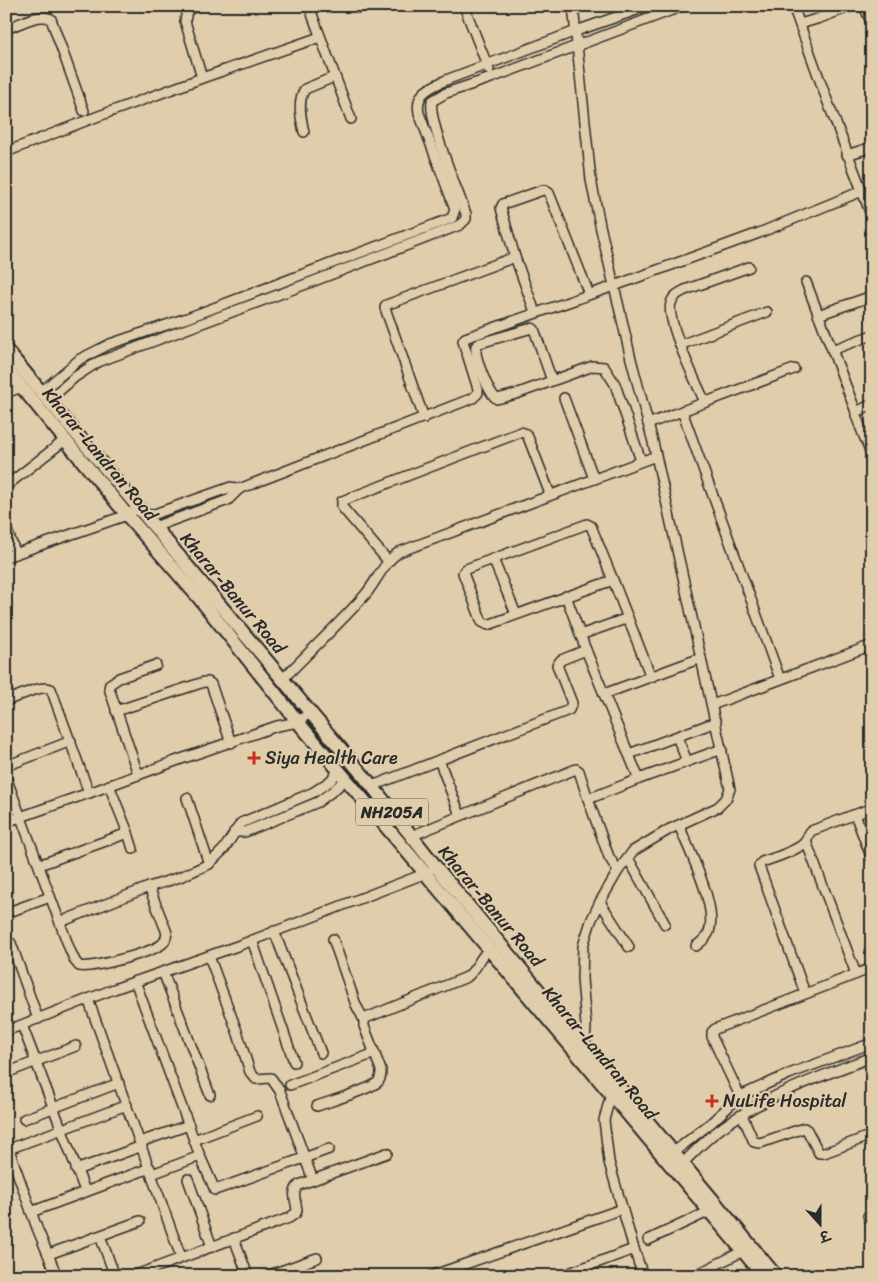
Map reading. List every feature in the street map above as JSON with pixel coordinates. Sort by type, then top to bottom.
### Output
[{"type":"highway","name":"Kharar-Banur Road","points":[[6,350],[372,786],[411,836],[431,871],[661,1145],[674,1152],[776,1276]]},
{"type":"highway","name":"Kharar-Landran Road","points":[[6,368],[127,515],[200,599],[298,722],[343,775],[431,871],[490,949],[580,1049],[611,1094],[661,1145],[710,1211],[764,1276]]},
{"type":"street","points":[[196,6],[187,10],[185,21],[202,78]]},
{"type":"street","points":[[309,6],[351,119]]},
{"type":"street","points":[[464,6],[491,78]]},
{"type":"street","points":[[573,6],[591,180],[614,286],[656,456],[730,789],[728,797],[718,806],[633,851],[618,871],[600,902],[591,920],[583,946],[582,979],[586,1025],[580,1049]]},
{"type":"street","points":[[45,397],[80,359],[110,344],[234,300],[452,218],[455,214],[455,209],[450,192],[419,113],[418,102],[420,96],[430,88],[446,80],[648,6]]},
{"type":"street","points":[[432,101],[446,92],[491,78],[682,6]]},
{"type":"street","points":[[794,6],[847,155],[872,217]]},
{"type":"street","points":[[800,24],[852,6]]},
{"type":"street","points":[[864,6],[872,24]]},
{"type":"street","points":[[6,30],[40,17],[51,19],[84,111]]},
{"type":"street","points":[[6,152],[202,78],[320,37]]},
{"type":"street","points":[[304,132],[301,112],[302,92],[305,88],[334,77]]},
{"type":"street","points":[[420,96],[432,101]]},
{"type":"street","points":[[45,397],[98,362],[460,225],[466,219],[466,214],[439,138],[432,111],[432,101]]},
{"type":"street","points":[[847,155],[872,147]]},
{"type":"street","points":[[535,312],[515,257],[501,208],[503,204],[545,190],[549,192],[589,294]]},
{"type":"street","points":[[6,557],[127,515],[146,517],[231,487],[239,489],[473,398],[478,393],[478,389],[463,341],[465,338],[759,233],[862,191]]},
{"type":"street","points":[[455,214],[466,219]]},
{"type":"street","points":[[424,418],[384,308],[515,257]]},
{"type":"street","points":[[704,402],[680,345],[670,310],[672,299],[676,295],[705,282],[749,267]]},
{"type":"street","points":[[318,268],[322,278]]},
{"type":"street","points":[[806,282],[872,456]]},
{"type":"street","points":[[818,314],[872,296]]},
{"type":"street","points":[[234,300],[239,310]]},
{"type":"street","points":[[680,345],[768,312]]},
{"type":"street","points":[[552,381],[536,332],[532,328],[480,343],[476,346],[476,354],[490,391],[497,398],[516,394],[552,381],[593,366],[604,367],[615,384],[641,461]]},
{"type":"street","points":[[832,350],[872,335]]},
{"type":"street","points":[[648,424],[794,368]]},
{"type":"street","points":[[6,393],[22,388]]},
{"type":"street","points":[[564,398],[594,479]]},
{"type":"street","points":[[856,412],[872,404]]},
{"type":"street","points":[[682,411],[780,679]]},
{"type":"street","points":[[388,561],[342,507],[342,501],[521,432],[528,437],[550,494]]},
{"type":"street","points":[[6,486],[65,440]]},
{"type":"street","points":[[283,679],[367,593],[388,561],[399,552],[656,456]]},
{"type":"street","points":[[614,580],[490,624],[485,624],[463,573],[466,569],[584,524],[590,524],[614,580],[651,677]]},
{"type":"street","points":[[6,528],[16,554]]},
{"type":"street","points":[[493,559],[516,614]]},
{"type":"street","points":[[566,596],[639,779]]},
{"type":"street","points":[[580,635],[628,618]]},
{"type":"street","points":[[712,705],[872,645]]},
{"type":"street","points":[[372,786],[569,710],[572,703],[557,665],[560,660],[586,650]]},
{"type":"street","points":[[604,694],[701,658]]},
{"type":"street","points":[[138,774],[109,688],[110,684],[119,678],[156,665]]},
{"type":"street","points":[[116,711],[208,682],[211,684],[231,743]]},
{"type":"street","points":[[6,689],[8,700],[42,687],[48,687],[54,693],[89,793]]},
{"type":"street","points":[[6,822],[276,726],[298,722],[309,713]]},
{"type":"street","points":[[628,754],[716,722]]},
{"type":"street","points":[[677,737],[687,761]]},
{"type":"street","points":[[6,766],[71,741]]},
{"type":"street","points":[[588,799],[722,749]]},
{"type":"street","points":[[439,760],[460,815]]},
{"type":"street","points":[[411,836],[576,769],[609,857],[618,871]]},
{"type":"street","points":[[60,922],[149,887],[180,877],[209,864],[224,849],[234,832],[245,832],[312,805],[326,797],[343,775]]},
{"type":"street","points":[[6,777],[74,961],[80,966],[84,967],[128,957],[162,944],[166,940],[167,933],[149,887]]},
{"type":"street","points":[[110,785],[133,849]]},
{"type":"street","points":[[187,798],[209,864]]},
{"type":"street","points":[[805,993],[759,866],[762,862],[799,847],[806,841],[811,831],[872,808]]},
{"type":"street","points":[[854,815],[872,858]]},
{"type":"street","points":[[679,825],[710,908],[709,932],[703,942],[696,946]]},
{"type":"street","points":[[39,865],[128,833]]},
{"type":"street","points":[[806,841],[856,974]]},
{"type":"street","points":[[628,858],[665,924]]},
{"type":"street","points":[[6,1031],[135,981],[252,940],[431,871]]},
{"type":"street","points":[[6,912],[50,897]]},
{"type":"street","points":[[600,902],[629,947]]},
{"type":"street","points":[[274,931],[321,1053]]},
{"type":"street","points":[[317,1106],[376,1083],[382,1076],[364,1026],[364,1020],[356,1005],[332,938]]},
{"type":"street","points":[[252,940],[294,1062]]},
{"type":"street","points":[[11,943],[38,1018]]},
{"type":"street","points":[[364,1020],[369,1016],[467,977],[474,972],[484,954],[490,949]]},
{"type":"street","points":[[209,956],[250,1072],[256,1079],[271,1078],[277,1086],[313,1180]]},
{"type":"street","points":[[740,1096],[712,1037],[712,1032],[720,1026],[872,968]]},
{"type":"street","points":[[163,972],[210,1095]]},
{"type":"street","points":[[135,981],[200,1156],[214,1188],[218,1190],[328,1148]]},
{"type":"street","points":[[88,1000],[181,1257]]},
{"type":"street","points":[[22,1025],[85,1192]]},
{"type":"street","points":[[674,1152],[712,1122],[740,1096],[789,1074],[872,1043]]},
{"type":"street","points":[[6,1073],[76,1046]]},
{"type":"street","points":[[290,1085],[375,1053]]},
{"type":"street","points":[[683,1163],[708,1138],[742,1115],[794,1088],[872,1057]]},
{"type":"street","points":[[24,1119],[119,1082]]},
{"type":"street","points":[[611,1094],[604,1120],[609,1162],[634,1249],[644,1276]]},
{"type":"street","points":[[57,1276],[7,1147],[62,1130],[127,1105]]},
{"type":"street","points":[[742,1115],[754,1142],[760,1143],[804,1128],[807,1130],[819,1153],[824,1153],[872,1135]]},
{"type":"street","points":[[194,1140],[257,1116]]},
{"type":"street","points":[[76,1170],[189,1124]]},
{"type":"street","points":[[136,1275],[294,1215],[297,1210],[294,1193],[299,1185],[387,1153]]},
{"type":"street","points":[[31,1212],[85,1192],[200,1156]]},
{"type":"street","points":[[188,1179],[212,1247]]},
{"type":"street","points":[[431,1276],[622,1209]]},
{"type":"street","points":[[648,1240],[710,1211]]},
{"type":"street","points":[[49,1254],[140,1221]]},
{"type":"street","points":[[100,1236],[115,1276]]},
{"type":"street","points":[[234,1238],[248,1276]]},
{"type":"street","points":[[561,1276],[634,1249]]},
{"type":"street","points":[[694,1276],[743,1251]]},
{"type":"street","points":[[267,1276],[317,1258]]},
{"type":"place","name":"Siya Health Care","points":[[254,758]]},
{"type":"place","name":"NuLife Hospital","points":[[712,1101]]}]
